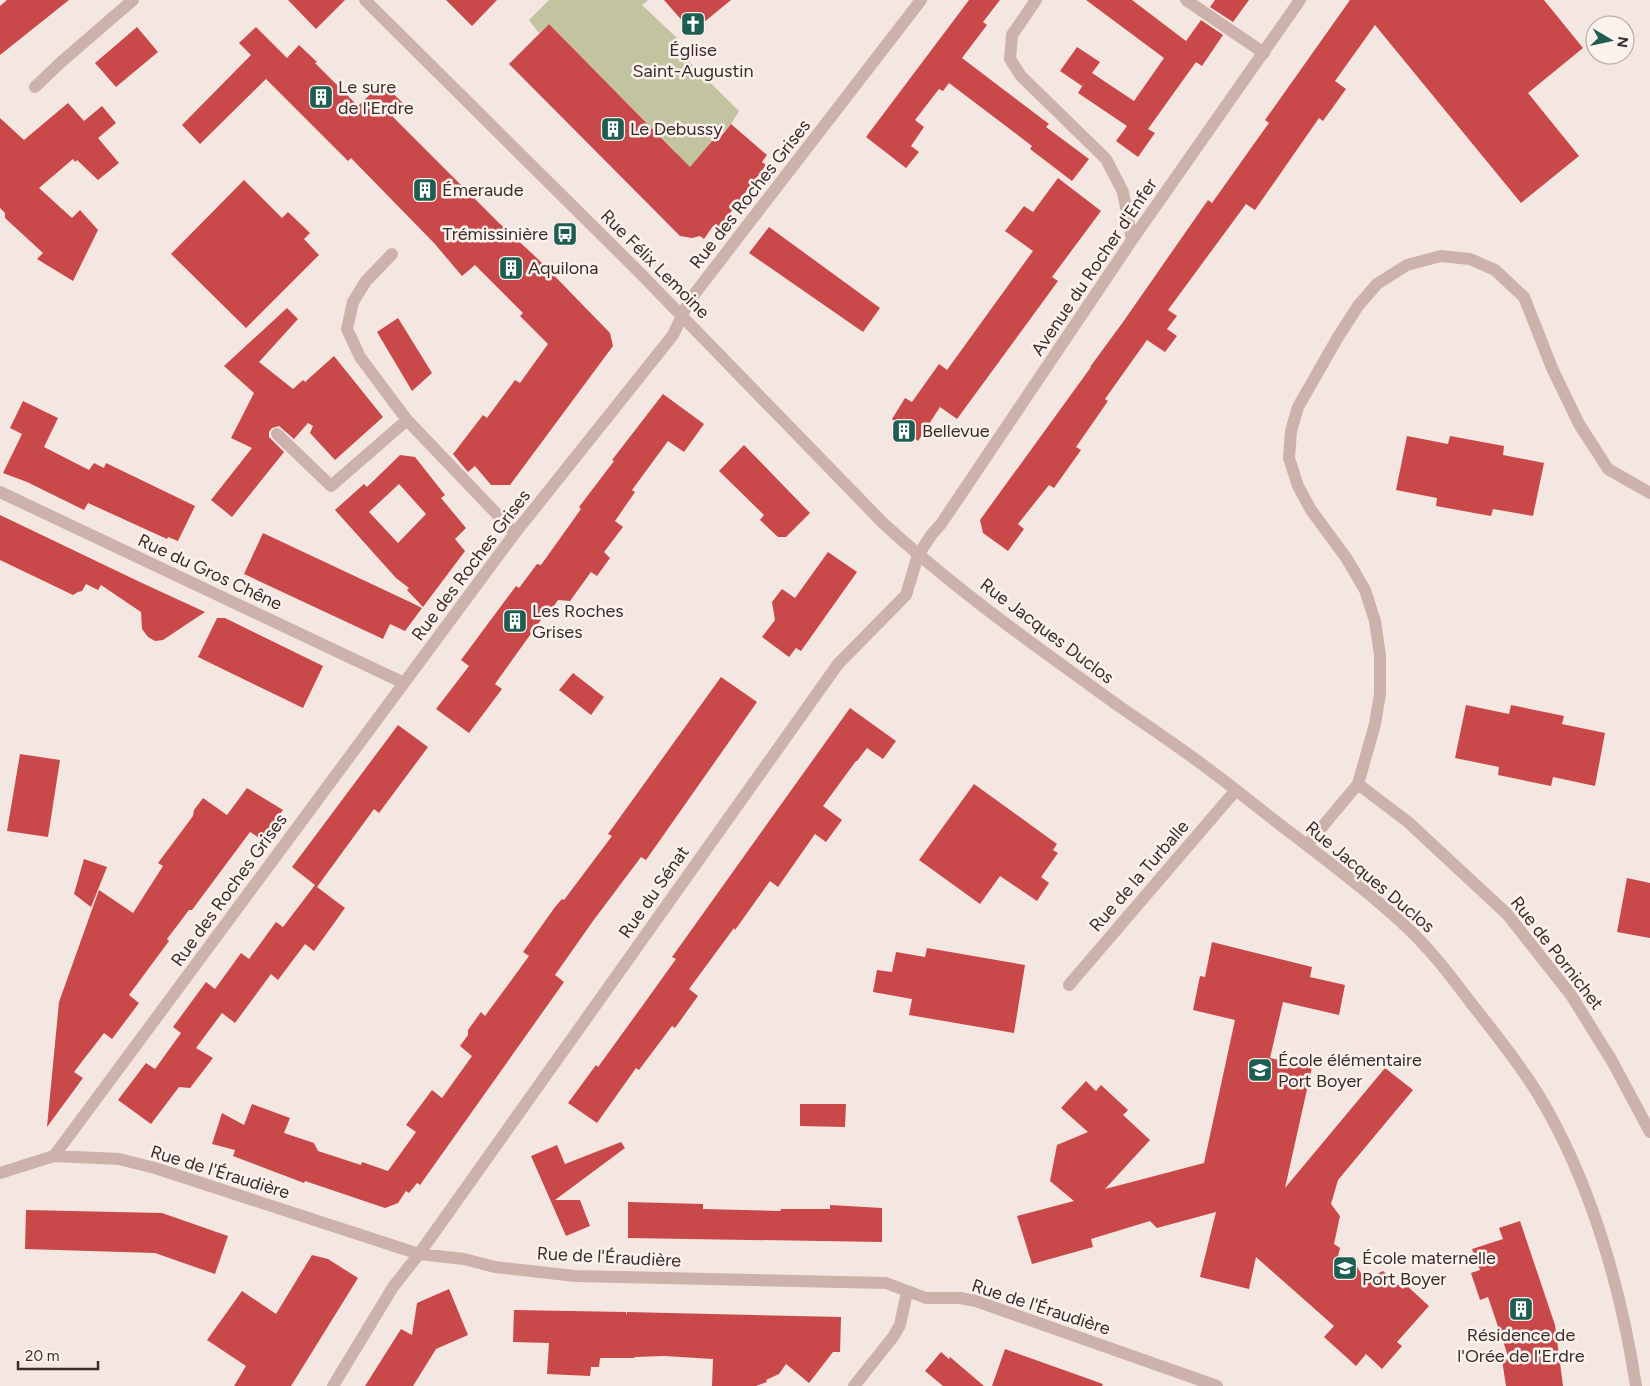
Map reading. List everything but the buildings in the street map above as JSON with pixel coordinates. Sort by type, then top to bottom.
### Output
[{"type":"street","points":[[35,87],[133,0]]},
{"type":"street","name":"Rue Félix Lemoine","points":[[365,0],[682,316],[883,523],[918,555]]},
{"type":"street","name":"Rue des Roches Grises","points":[[54,1156],[515,533],[673,335],[689,301],[921,0]]},
{"type":"street","points":[[1036,0],[1012,34],[1010,59],[1021,76],[1106,159],[1123,192],[1132,240]]},
{"type":"street","points":[[1186,0],[1264,52]]},
{"type":"street","name":"Avenue du Rocher d'Enfer","points":[[918,555],[1132,240],[1300,0]]},
{"type":"street","points":[[392,254],[366,281],[353,302],[347,329],[360,357],[407,420],[515,533]]},
{"type":"street","points":[[1307,845],[1358,784],[1380,694],[1380,655],[1375,622],[1365,590],[1347,559],[1311,510],[1298,486],[1289,458],[1291,432],[1298,407],[1338,337],[1358,306],[1377,284],[1407,265],[1441,256],[1470,259],[1494,270],[1524,297],[1552,368],[1579,424],[1608,469],[1650,494]]},
{"type":"street","points":[[277,434],[331,486],[407,420]]},
{"type":"street","name":"Rue du Gros Chêne","points":[[0,492],[404,683]]},
{"type":"street","name":"Rue Jacques Duclos","points":[[918,555],[1069,670],[1214,773],[1307,845],[1402,922],[1433,955],[1513,1056],[1539,1096],[1560,1136],[1598,1228],[1610,1266],[1620,1305],[1636,1386]]},
{"type":"street","name":"Rue du Sénat","points":[[333,1386],[393,1287],[419,1254],[838,664],[906,595],[918,555]]},
{"type":"street","name":"Rue de Pornichet","points":[[1358,784],[1408,822],[1507,914],[1571,994],[1612,1062],[1650,1132]]},
{"type":"street","name":"Rue de la Turballe","points":[[1069,985],[1236,790]]},
{"type":"street","name":"Rue de l'Éraudière","points":[[0,1173],[54,1156],[118,1159],[155,1168],[419,1254],[464,1260],[495,1267],[575,1276],[886,1283],[926,1298],[960,1298],[976,1301],[1217,1386]]},
{"type":"street","points":[[854,1386],[893,1337],[900,1325],[907,1292]]},
{"type":"green space","points":[[549,0],[648,0],[642,5],[678,39],[675,48],[739,111],[731,124],[688,169],[675,151],[549,24],[539,33],[529,20]]},
{"type":"place","name":"Église Saint-Augustin","points":[[693,24]]},
{"type":"place","name":"Le sure de l'Erdre","points":[[321,97]]},
{"type":"place","name":"Le Debussy","points":[[613,129]]},
{"type":"place","name":"Émeraude","points":[[425,190]]},
{"type":"place","name":"Trémissinière","points":[[565,234]]},
{"type":"place","name":"Aquilona","points":[[511,268]]},
{"type":"place","name":"Bellevue","points":[[904,431]]},
{"type":"place","name":"Les Roches Grises","points":[[515,621]]},
{"type":"place","name":"École élémentaire Port Boyer","points":[[1260,1070]]},
{"type":"place","name":"École maternelle Port Boyer","points":[[1345,1268]]},
{"type":"place","name":"Résidence de l'Orée de l'Erdre","points":[[1521,1309]]}]
